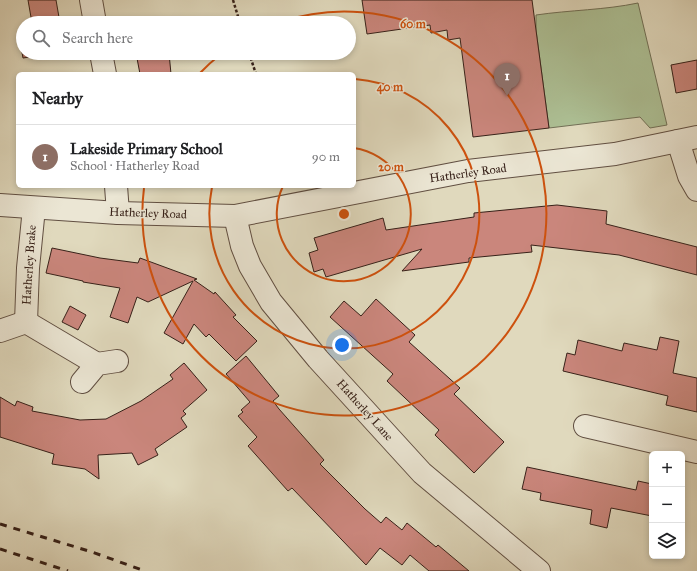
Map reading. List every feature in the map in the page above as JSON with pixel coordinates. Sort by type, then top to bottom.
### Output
[{"type":"street","points":[[91,0],[94,16]]},
{"type":"street","points":[[102,60],[105,72]]},
{"type":"street","points":[[688,139],[689,176],[697,190]]},
{"type":"street","name":"Hatherley Road","points":[[0,204],[34,208],[118,213],[235,216],[468,171],[616,154],[688,139]]},
{"type":"street","points":[[116,188],[118,213]]},
{"type":"street","name":"Hatherley Brake","points":[[26,322],[28,268],[34,208]]},
{"type":"street","name":"Hatherley Lane","points":[[235,216],[242,246],[250,266],[271,302],[318,359],[422,473],[539,571]]},
{"type":"street","name":"Hatherley Brake","points":[[0,331],[26,322],[107,363],[82,382]]},
{"type":"street","points":[[585,426],[697,452]]},
{"type":"path","points":[[233,0],[238,16]]},
{"type":"path","points":[[251,60],[255,72]]},
{"type":"green space","points":[[638,3],[667,125],[650,128],[640,117],[549,128],[536,30],[536,15]]},
{"type":"building","points":[[28,0],[56,0],[59,16],[31,16]]},
{"type":"building","points":[[362,0],[532,0],[549,128],[473,137],[460,38],[448,40],[447,30],[431,33],[430,25],[367,34]]},
{"type":"building","points":[[137,60],[170,60],[171,72],[140,72]]},
{"type":"building","points":[[697,60],[697,89],[676,93],[671,65]]},
{"type":"building","points":[[557,205],[607,211],[606,224],[697,247],[697,275],[619,255],[531,245],[532,252],[469,258],[469,262],[402,271],[422,249],[326,277],[323,269],[314,272],[309,253],[318,250],[314,238],[383,218],[386,230],[474,217],[474,213]]},
{"type":"building","points":[[52,248],[100,258],[138,263],[140,258],[197,279],[194,280],[214,294],[215,292],[236,315],[233,317],[257,341],[236,361],[209,334],[206,337],[194,324],[183,344],[164,333],[193,281],[148,302],[137,297],[128,323],[110,317],[120,288],[83,282],[46,273]]},
{"type":"building","points":[[376,299],[415,335],[409,342],[460,388],[454,394],[504,442],[474,473],[435,435],[439,430],[387,381],[393,374],[330,317],[344,301],[361,316]]},
{"type":"building","points":[[70,306],[86,315],[78,330],[62,322]]},
{"type":"building","points":[[660,337],[679,341],[673,373],[697,378],[697,412],[666,405],[668,396],[563,371],[567,353],[575,355],[578,340],[622,351],[624,343],[657,350]]},
{"type":"building","points":[[246,356],[279,396],[273,401],[279,409],[324,460],[320,464],[365,509],[381,523],[386,517],[402,530],[407,523],[436,547],[438,545],[469,571],[429,571],[410,555],[402,565],[380,548],[366,565],[292,488],[288,491],[248,446],[257,437],[238,416],[243,412],[241,410],[250,402],[226,374]]},
{"type":"building","points":[[184,363],[207,390],[183,411],[186,414],[181,418],[187,427],[155,449],[158,455],[138,465],[132,453],[98,455],[99,479],[85,469],[52,464],[54,454],[0,437],[0,397],[15,406],[17,401],[33,407],[32,411],[80,420],[106,419],[141,401],[173,379],[170,375]]},
{"type":"building","points":[[527,467],[636,490],[638,481],[649,483],[649,515],[611,508],[607,528],[590,524],[592,510],[540,500],[541,493],[522,489]]},
{"type":"railway","points":[[0,524],[92,552],[145,571]]},
{"type":"railway","points":[[0,549],[68,571]]},
{"type":"place","name":"Lakeside Primary School","points":[[507,96]]}]
